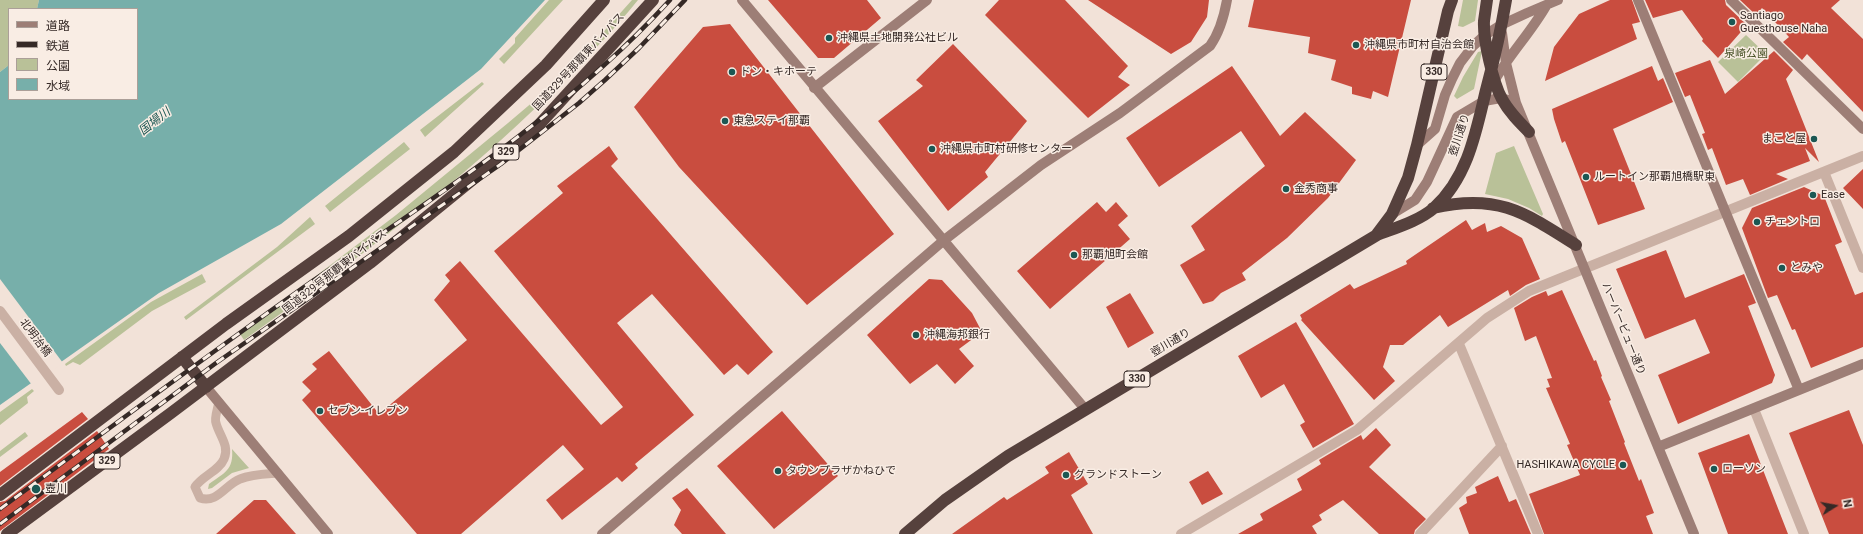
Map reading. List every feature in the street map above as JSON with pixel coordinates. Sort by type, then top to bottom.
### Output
[{"type":"highway","name":"国道329号那覇東バイパス","points":[[0,495],[182,357],[349,236],[454,152],[546,64],[604,0]]},
{"type":"highway","name":"国道329号那覇東バイパス","points":[[7,534],[206,387],[370,263],[537,127],[653,0]]},
{"type":"highway","name":"壺川通り","points":[[1377,235],[1392,214],[1408,178],[1445,22],[1452,0]]},
{"type":"highway","points":[[1487,0],[1485,35],[1495,80],[1501,98],[1514,116],[1529,132]]},
{"type":"highway","name":"壺川通り","points":[[905,534],[976,477],[1085,409],[1377,235],[1416,219],[1433,208],[1450,191],[1460,174],[1477,131],[1506,0]]},
{"type":"highway","points":[[1433,208],[1463,203],[1492,204],[1508,207],[1544,225],[1576,245]]},
{"type":"highway","points":[[182,357],[206,387]]},
{"type":"street","points":[[742,0],[814,88],[1085,409]]},
{"type":"street","points":[[814,88],[927,0]]},
{"type":"street","points":[[602,534],[943,241],[1041,164],[1120,114],[1210,46],[1216,37],[1223,19],[1227,0]]},
{"type":"street","points":[[1417,145],[1435,129],[1445,94],[1460,63],[1473,46],[1485,35],[1501,26],[1527,12],[1546,6],[1558,0]]},
{"type":"street","points":[[1638,0],[1724,212],[1799,390]]},
{"type":"street","points":[[1731,0],[1863,129]]},
{"type":"street","points":[[1484,101],[1506,63],[1537,22],[1546,6]]},
{"type":"street","name":"ハーバービュー通り","points":[[1501,26],[1506,63],[1516,103],[1576,245],[1694,534]]},
{"type":"street","points":[[1392,214],[1415,200],[1427,182],[1457,117],[1484,101],[1501,98],[1516,103]]},
{"type":"street","points":[[1181,534],[1357,430],[1459,344],[1487,318],[1529,291],[1863,156]]},
{"type":"street","points":[[1824,172],[1863,268]]},
{"type":"street","name":"北明治橋","points":[[0,311],[59,390]]},
{"type":"street","points":[[1459,344],[1538,534]]},
{"type":"street","points":[[1658,447],[1863,364]]},
{"type":"street","points":[[206,387],[328,534]]},
{"type":"street","points":[[1754,409],[1804,534]]},
{"type":"street","points":[[1420,534],[1502,446]]},
{"type":"lane","points":[[219,402],[215,422],[224,440],[224,459],[220,465],[204,477],[195,487],[200,498],[205,500],[212,499],[239,479],[254,475],[278,473]]},
{"type":"green space","points":[[0,0],[39,0],[37,8],[8,8],[8,66],[0,72]]},
{"type":"green space","points":[[549,0],[563,0],[504,64],[499,59],[515,43],[515,38]]},
{"type":"green space","points":[[632,0],[638,0],[586,58],[517,125],[480,158],[404,222],[325,282],[244,340],[240,334],[396,215],[554,84],[579,59]]},
{"type":"green space","points":[[1463,0],[1478,0],[1475,21],[1463,27],[1458,26]]},
{"type":"green space","name":"泉崎公園","points":[[1746,35],[1766,54],[1738,82],[1718,62]]},
{"type":"green space","points":[[1482,51],[1474,89],[1457,99],[1454,96],[1463,77],[1478,52]]},
{"type":"green space","points":[[482,82],[484,84],[425,137],[420,130]]},
{"type":"green space","points":[[404,142],[410,149],[330,212],[325,206]]},
{"type":"green space","points":[[1514,146],[1543,214],[1542,216],[1529,208],[1508,199],[1485,194],[1496,153]]},
{"type":"green space","points":[[310,217],[315,224],[186,320],[184,317],[277,247]]},
{"type":"green space","points":[[202,274],[206,282],[152,311],[80,365],[73,362],[66,366],[65,364],[151,302]]},
{"type":"green space","points":[[32,389],[34,391],[27,397],[28,403],[0,425],[0,412]]},
{"type":"green space","points":[[25,432],[28,436],[0,457],[0,451]]},
{"type":"green space","points":[[232,449],[249,468],[232,473],[212,488],[208,489],[209,484],[223,474],[230,466]]},
{"type":"water","name":"国場川","points":[[39,0],[545,0],[481,69],[281,224],[159,293],[0,405],[0,72],[8,66],[8,100],[138,100],[138,8],[37,8]]},
{"type":"pier","points":[[0,279],[63,363],[32,385],[0,343]]},
{"type":"building","name":"沖縄県土地開発公社ビル","points":[[768,0],[867,0],[881,18],[834,58],[818,58]]},
{"type":"building","points":[[999,0],[1065,0],[1128,66],[1118,77],[1130,85],[1088,118],[985,15]]},
{"type":"building","points":[[1088,0],[1209,0],[1207,17],[1191,42],[1171,54]]},
{"type":"building","points":[[1254,0],[1411,0],[1388,97],[1373,91],[1371,99],[1352,94],[1352,87],[1331,80],[1336,60],[1308,53],[1310,37],[1248,27]]},
{"type":"building","points":[[1610,0],[1632,0],[1640,22],[1632,24],[1637,39],[1545,81],[1554,47],[1579,14]]},
{"type":"building","points":[[1645,0],[1725,0],[1726,5],[1747,25],[1718,58],[1702,41],[1703,39],[1682,10],[1653,18]]},
{"type":"building","points":[[1740,0],[1840,0],[1831,8],[1863,39],[1863,112],[1807,54],[1802,60],[1783,42],[1789,37],[1762,8],[1756,15]]},
{"type":"building","points":[[730,24],[894,234],[807,305],[679,167],[634,107],[703,27]]},
{"type":"building","points":[[953,44],[1027,121],[985,172],[988,177],[948,211],[878,121],[923,86],[916,80]]},
{"type":"building","points":[[1774,51],[1793,70],[1786,79],[1819,162],[1805,148],[1810,161],[1776,174],[1788,179],[1750,195],[1743,179],[1726,185],[1712,148],[1708,150],[1702,134],[1705,133],[1690,95],[1685,97],[1675,73],[1710,60],[1725,94]]},
{"type":"building","points":[[1232,66],[1280,136],[1305,112],[1356,160],[1328,198],[1287,238],[1242,273],[1246,280],[1221,293],[1213,301],[1203,304],[1180,265],[1205,250],[1191,226],[1265,166],[1241,131],[1159,187],[1126,138]]},
{"type":"building","points":[[1652,66],[1658,81],[1663,78],[1673,102],[1613,129],[1645,209],[1598,225],[1565,141],[1562,143],[1552,109]]},
{"type":"building","points":[[609,146],[618,159],[611,166],[773,352],[748,375],[737,364],[724,375],[652,294],[617,323],[694,415],[635,464],[638,468],[622,482],[617,477],[562,520],[546,500],[584,469],[563,445],[461,534],[417,534],[302,400],[311,391],[302,382],[317,369],[312,364],[329,351],[379,414],[467,340],[434,300],[450,281],[445,275],[460,261],[601,425],[623,407],[494,251],[563,193],[557,186]]},
{"type":"building","points":[[1863,169],[1863,209],[1843,188]]},
{"type":"building","points":[[1804,187],[1824,196],[1842,242],[1835,245],[1855,295],[1863,292],[1863,347],[1811,368],[1795,329],[1792,330],[1777,295],[1768,298],[1742,228],[1752,208]]},
{"type":"building","name":"那覇旭町会館","points":[[1097,202],[1106,212],[1116,202],[1128,216],[1118,225],[1130,239],[1050,309],[1017,271]]},
{"type":"building","points":[[1466,220],[1472,230],[1485,223],[1487,232],[1501,226],[1522,238],[1540,279],[1526,285],[1510,296],[1508,290],[1448,327],[1440,315],[1403,345],[1390,345],[1383,367],[1395,381],[1374,400],[1301,320],[1300,315],[1350,284],[1354,289],[1407,264],[1406,261]]},
{"type":"building","points":[[1666,250],[1685,298],[1744,274],[1756,303],[1748,306],[1775,375],[1772,383],[1678,424],[1658,375],[1710,353],[1695,319],[1645,339],[1616,269]]},
{"type":"building","points":[[929,279],[942,280],[972,313],[982,332],[959,349],[974,366],[955,384],[937,364],[910,384],[867,335]]},
{"type":"building","points":[[1562,290],[1594,361],[1596,360],[1602,376],[1601,377],[1611,400],[1609,401],[1625,442],[1624,443],[1639,481],[1641,479],[1654,513],[1646,516],[1653,534],[1544,534],[1529,494],[1580,475],[1567,445],[1570,444],[1546,388],[1550,387],[1547,379],[1552,378],[1536,336],[1525,341],[1514,308],[1532,297],[1546,291],[1548,296]]},
{"type":"building","points":[[1130,293],[1154,333],[1128,348],[1106,307]]},
{"type":"building","points":[[1296,322],[1354,424],[1313,448],[1300,425],[1305,422],[1284,384],[1261,398],[1238,356]]},
{"type":"building","points":[[1849,410],[1863,445],[1863,534],[1829,534],[1789,433]]},
{"type":"building","name":"タウンプラザかねひで","points":[[782,411],[838,476],[774,529],[717,466]]},
{"type":"building","points":[[82,412],[88,419],[0,486],[0,472]]},
{"type":"building","points":[[1376,428],[1391,445],[1369,467],[1426,519],[1415,530],[1414,534],[1379,534],[1343,500],[1319,515],[1322,520],[1312,526],[1317,534],[1238,534],[1263,520],[1260,514],[1302,490],[1297,479],[1321,464],[1319,460],[1361,435],[1363,440]]},
{"type":"building","points":[[97,431],[109,449],[0,531],[0,502],[5,501]]},
{"type":"building","points":[[1749,434],[1788,534],[1728,534],[1698,453]]},
{"type":"building","points":[[1069,452],[1088,484],[1071,495],[1093,534],[952,534],[1004,497],[1007,500],[1049,473],[1045,467]]},
{"type":"building","points":[[1208,471],[1223,494],[1202,505],[1189,482]]},
{"type":"building","points":[[1498,476],[1509,502],[1516,499],[1531,534],[1469,534],[1459,508],[1467,503],[1466,497],[1477,493],[1475,487]]},
{"type":"building","points":[[687,488],[726,534],[682,534],[674,525],[681,510],[672,498]]},
{"type":"building","points":[[254,500],[266,500],[296,534],[216,534]]},
{"type":"railway","points":[[0,509],[311,282],[405,218],[499,151],[588,80],[630,41],[670,0]]},
{"type":"railway","points":[[0,524],[216,363],[501,164],[579,103],[605,80],[639,48],[685,0]]},
{"type":"place","name":"Santiago Guesthouse Naha","points":[[1732,22]]},
{"type":"place","name":"沖縄県土地開発公社ビル","points":[[829,38]]},
{"type":"place","name":"沖縄県市町村自治会館","points":[[1356,45]]},
{"type":"place","name":"ドン・キホーテ","points":[[732,72]]},
{"type":"place","name":"東急ステイ那覇","points":[[725,121]]},
{"type":"place","name":"まこと屋","points":[[1814,139]]},
{"type":"place","name":"沖縄県市町村研修センター","points":[[932,149]]},
{"type":"place","name":"ルートイン那覇旭橋駅東","points":[[1586,177]]},
{"type":"place","name":"金秀商事","points":[[1286,189]]},
{"type":"place","name":"Ease","points":[[1813,195]]},
{"type":"place","name":"チェントロ","points":[[1757,222]]},
{"type":"place","name":"那覇旭町会館","points":[[1074,255]]},
{"type":"place","name":"とみや","points":[[1782,268]]},
{"type":"place","name":"沖縄海邦銀行","points":[[916,335]]},
{"type":"place","name":"セブン-イレブン","points":[[320,411]]},
{"type":"place","name":"HASHIKAWA CYCLE","points":[[1623,465]]},
{"type":"place","name":"ローソン","points":[[1714,469]]},
{"type":"place","name":"タウンプラザかねひで","points":[[778,471]]},
{"type":"place","name":"グランドストーン","points":[[1066,475]]},
{"type":"place","name":"壺川","points":[[36,489]]}]
